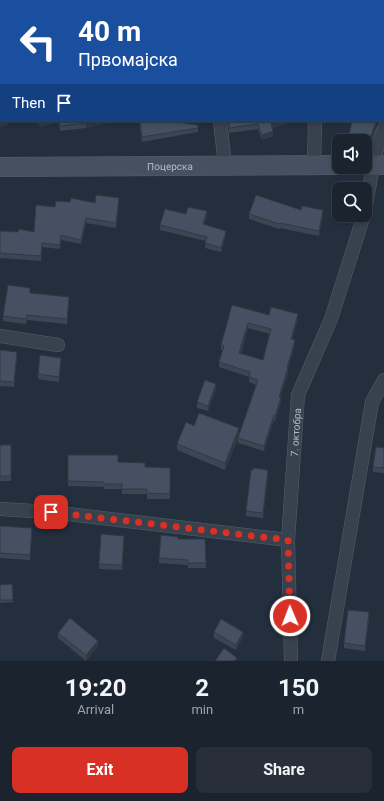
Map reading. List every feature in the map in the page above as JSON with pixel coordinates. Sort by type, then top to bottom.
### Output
[{"type":"main road","name":"Поцерска","points":[[0,167],[332,164]]},
{"type":"street","points":[[220,122],[225,165]]},
{"type":"street","points":[[314,164],[315,122]]},
{"type":"street","points":[[371,182],[379,139],[384,128]]},
{"type":"street","name":"7. октобра","points":[[291,661],[288,540],[298,395],[331,319],[362,222]]},
{"type":"street","points":[[0,336],[58,345]]},
{"type":"street","points":[[328,661],[372,402],[384,380]]},
{"type":"street","points":[[0,509],[51,512],[288,540]]},
{"type":"building","points":[[59,122],[90,122],[86,123],[60,126]]},
{"type":"building","points":[[140,122],[176,122],[198,125],[198,128],[142,137]]},
{"type":"building","points":[[229,122],[274,122],[271,123],[273,131],[262,135],[258,124],[229,128]]},
{"type":"building","points":[[352,122],[376,122],[372,134],[349,134]]},
{"type":"building","points":[[96,195],[119,198],[116,223],[86,218],[81,240],[61,235],[60,245],[42,243],[41,256],[0,253],[0,231],[18,232],[19,229],[34,232],[36,205],[55,207],[56,201],[70,202],[71,198],[95,203]]},
{"type":"building","points":[[256,195],[301,210],[302,206],[323,210],[319,231],[279,224],[249,214]]},
{"type":"building","points":[[188,207],[207,211],[203,224],[226,231],[221,248],[205,243],[207,237],[160,225],[165,209],[186,214]]},
{"type":"building","points":[[8,285],[30,288],[30,293],[69,297],[67,319],[27,315],[26,319],[3,316]]},
{"type":"building","points":[[232,305],[269,315],[271,307],[298,314],[291,339],[295,340],[279,397],[281,398],[264,446],[238,438],[258,380],[249,377],[250,372],[219,362],[224,346],[221,345]],"holes":[[[248,323],[271,329],[263,360],[239,353]]]},
{"type":"building","points":[[0,350],[17,352],[14,382],[0,381]]},
{"type":"building","points":[[40,355],[61,358],[59,377],[38,374]]},
{"type":"building","points":[[205,380],[216,384],[208,406],[197,402]]},
{"type":"building","points":[[199,413],[239,428],[225,463],[177,444],[186,422],[194,426]]},
{"type":"building","points":[[0,445],[11,445],[11,476],[0,476]]},
{"type":"building","points":[[376,447],[384,448],[384,468],[373,467]]},
{"type":"building","points":[[68,455],[118,455],[118,462],[145,463],[145,467],[170,468],[170,494],[147,493],[147,489],[122,489],[122,484],[68,481]]},
{"type":"building","points":[[253,468],[268,470],[263,513],[246,511],[251,470],[253,470]]},
{"type":"building","points":[[0,526],[32,528],[30,555],[0,553]]},
{"type":"building","points":[[101,534],[124,536],[122,565],[99,564]]},
{"type":"building","points":[[161,535],[178,537],[178,539],[205,539],[206,563],[188,563],[188,560],[159,558]]},
{"type":"building","points":[[12,584],[13,600],[0,600],[0,585]]},
{"type":"building","points":[[348,610],[369,612],[365,646],[344,643]]},
{"type":"building","points":[[70,618],[98,641],[86,655],[58,633]]},
{"type":"building","points":[[221,619],[243,632],[236,645],[214,632]]},
{"type":"building","points":[[224,648],[237,658],[235,661],[215,661]]},
{"type":"route","points":[[51,512],[288,540],[290,616]]}]
